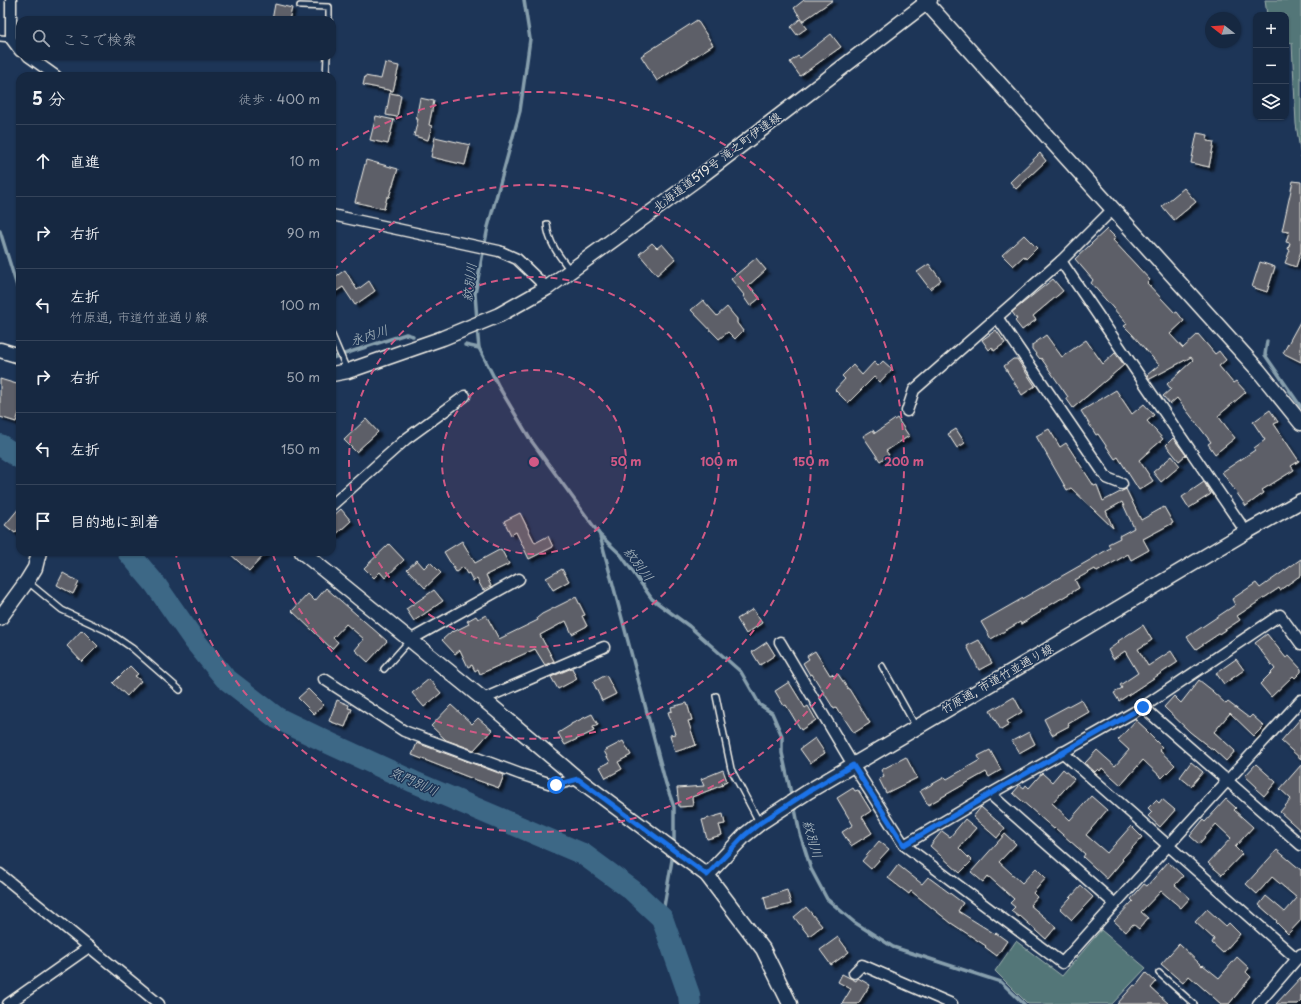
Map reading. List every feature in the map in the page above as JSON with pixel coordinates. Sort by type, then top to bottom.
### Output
[{"type":"street","points":[[11,0],[11,39],[16,46]]},
{"type":"street","points":[[926,1],[1259,371],[1301,423]]},
{"type":"street","name":"北海道道519号 滝之町伊達線","points":[[336,373],[348,371],[443,338],[499,315],[547,288],[701,176],[926,1]]},
{"type":"street","points":[[34,60],[50,72]]},
{"type":"street","points":[[907,411],[914,390],[1061,261],[1113,209]]},
{"type":"street","points":[[336,216],[499,251],[517,259],[547,288]]},
{"type":"street","points":[[1061,261],[1246,532]]},
{"type":"street","points":[[997,317],[1107,478],[1122,484]]},
{"type":"street","points":[[0,350],[16,355]]},
{"type":"street","points":[[336,501],[406,439],[465,396]]},
{"type":"street","name":"竹原通, 市道竹並通り線","points":[[707,875],[745,835],[760,823],[809,791],[916,726],[1080,631],[1246,532],[1301,502]]},
{"type":"street","points":[[0,618],[35,568],[38,556]]},
{"type":"street","points":[[307,556],[483,699],[578,779],[707,875],[763,949],[790,1004]]},
{"type":"street","points":[[410,640],[519,579]]},
{"type":"street","points":[[904,845],[1062,752],[1143,707],[1280,614],[1301,644]]},
{"type":"street","points":[[780,642],[853,765],[904,845],[1062,963],[1301,700]]},
{"type":"street","points":[[483,699],[604,647]]},
{"type":"street","points":[[324,679],[404,731],[520,774],[556,785],[578,779]]},
{"type":"street","points":[[1143,707],[1301,845]]},
{"type":"street","points":[[1062,752],[1168,845],[1299,956],[1258,1004]]},
{"type":"street","points":[[990,794],[1115,904]]},
{"type":"street","points":[[0,874],[159,1004]]},
{"type":"street","points":[[8,1004],[89,948]]},
{"type":"street","points":[[854,973],[862,965],[952,1004]]},
{"type":"lane","points":[[300,6],[329,7],[328,16]]},
{"type":"lane","points":[[0,38],[11,39]]},
{"type":"lane","points":[[326,72],[327,60]]},
{"type":"lane","points":[[547,224],[547,232],[556,252],[571,271]]},
{"type":"lane","points":[[336,344],[348,371]]},
{"type":"lane","points":[[27,581],[62,610],[107,631],[132,648],[180,690]]},
{"type":"lane","points":[[384,669],[410,640]]},
{"type":"lane","points":[[882,666],[916,726]]},
{"type":"lane","points":[[716,696],[731,769],[760,823]]},
{"type":"lane","points":[[1159,973],[1194,1004]]},
{"type":"green space","points":[[1265,0],[1301,0],[1301,157],[1296,124],[1292,43],[1289,42],[1289,12],[1267,12]]},
{"type":"green space","points":[[1101,930],[1146,968],[1112,1004],[1028,1004],[995,971],[1016,941],[1062,976]]},
{"type":"building","points":[[804,0],[833,0],[803,21],[794,8]]},
{"type":"building","points":[[275,4],[292,8],[290,16],[273,16]]},
{"type":"building","points":[[800,19],[807,28],[797,35],[791,27]]},
{"type":"building","points":[[697,20],[713,45],[657,81],[641,56]]},
{"type":"building","points":[[831,34],[841,47],[800,76],[790,62],[798,56],[800,58]]},
{"type":"building","points":[[385,63],[399,66],[393,91],[363,85],[365,76],[381,79]]},
{"type":"building","points":[[390,93],[401,95],[397,117],[386,115]]},
{"type":"building","points":[[420,98],[434,101],[429,125],[432,126],[428,140],[414,136],[418,119],[416,119]]},
{"type":"building","points":[[376,116],[394,120],[388,144],[370,140]]},
{"type":"building","points":[[1197,133],[1208,135],[1207,141],[1214,142],[1209,167],[1191,163]]},
{"type":"building","points":[[435,137],[470,145],[465,165],[431,157]]},
{"type":"building","points":[[1040,153],[1046,161],[1016,189],[1010,182]]},
{"type":"building","points":[[366,160],[398,169],[384,209],[355,202]]},
{"type":"building","points":[[1293,181],[1301,182],[1301,251],[1296,267],[1285,263],[1290,250],[1288,249],[1290,243],[1286,242],[1289,232],[1282,231]]},
{"type":"building","points":[[1184,188],[1196,202],[1174,220],[1162,206]]},
{"type":"building","points":[[1107,229],[1116,238],[1113,240],[1150,280],[1147,283],[1175,313],[1177,312],[1184,321],[1170,334],[1183,348],[1198,334],[1215,354],[1219,351],[1226,360],[1219,366],[1233,383],[1236,381],[1246,392],[1218,416],[1235,438],[1215,454],[1208,444],[1211,442],[1177,398],[1170,404],[1163,396],[1171,389],[1167,384],[1193,360],[1191,357],[1150,379],[1147,375],[1159,365],[1124,326],[1127,324],[1091,283],[1093,280],[1075,259]]},
{"type":"building","points":[[1024,235],[1037,248],[1026,259],[1024,256],[1013,266],[1002,255]]},
{"type":"building","points":[[652,243],[657,248],[662,244],[675,259],[657,275],[639,254]]},
{"type":"building","points":[[756,258],[766,270],[749,285],[760,298],[750,306],[743,296],[744,295],[731,279]]},
{"type":"building","points":[[1260,262],[1275,267],[1267,292],[1252,287]]},
{"type":"building","points":[[929,264],[941,280],[930,289],[917,272]]},
{"type":"building","points":[[345,270],[357,290],[369,281],[375,291],[355,305],[343,287],[336,291],[336,276]]},
{"type":"building","points":[[1053,279],[1063,291],[1033,316],[1036,320],[1022,330],[1015,321],[1017,319],[1012,312]]},
{"type":"building","points":[[703,300],[717,316],[727,307],[737,319],[737,323],[743,331],[735,339],[728,332],[719,339],[691,310]]},
{"type":"building","points":[[1301,320],[1301,362],[1283,353]]},
{"type":"building","points":[[996,330],[1005,343],[994,351],[992,347],[989,350],[982,340]]},
{"type":"building","points":[[1046,335],[1062,357],[1086,340],[1103,364],[1115,353],[1124,365],[1073,408],[1066,398],[1068,397],[1041,358],[1040,359],[1032,349],[1032,345]]},
{"type":"building","points":[[1013,359],[1017,359],[1035,386],[1022,395],[1004,366]]},
{"type":"building","points":[[883,361],[892,369],[880,382],[874,377],[848,403],[835,390],[845,379],[842,376],[853,365],[862,375],[874,362],[878,366]]},
{"type":"building","points":[[0,379],[16,384],[16,422],[0,417]]},
{"type":"building","points":[[1116,390],[1132,414],[1144,404],[1154,415],[1147,421],[1163,439],[1139,460],[1153,481],[1139,490],[1118,457],[1115,459],[1098,434],[1096,435],[1081,411]]},
{"type":"building","points":[[1270,410],[1278,422],[1274,424],[1299,461],[1291,466],[1294,470],[1262,490],[1264,493],[1246,506],[1222,472],[1255,450],[1254,448],[1265,440],[1253,422]]},
{"type":"building","points":[[897,418],[909,436],[886,451],[889,455],[880,461],[863,436],[873,430],[875,433]]},
{"type":"building","points":[[366,419],[378,432],[356,452],[344,440]]},
{"type":"building","points":[[956,429],[965,443],[957,448],[948,434]]},
{"type":"building","points":[[1049,429],[1060,447],[1066,443],[1094,486],[1097,485],[1103,501],[1126,489],[1141,520],[1164,507],[1173,523],[1143,539],[1149,550],[1131,560],[1128,554],[1097,572],[1095,569],[1075,580],[1079,588],[1021,624],[1020,622],[991,639],[981,622],[1110,548],[1108,544],[1134,528],[1122,502],[1106,511],[1113,528],[1071,488],[1067,490],[1036,436]]},
{"type":"building","points":[[1173,438],[1186,455],[1179,461],[1166,445]]},
{"type":"building","points":[[1172,456],[1180,466],[1161,482],[1153,472]]},
{"type":"building","points":[[1204,482],[1211,494],[1189,508],[1182,497]]},
{"type":"building","points":[[341,509],[351,521],[336,534],[336,513]]},
{"type":"building","points":[[16,512],[15,533],[5,525]]},
{"type":"building","points":[[520,513],[535,543],[548,536],[553,547],[529,559],[516,532],[511,535],[504,521]]},
{"type":"building","points":[[462,541],[475,563],[501,549],[509,564],[486,575],[491,586],[483,590],[477,579],[473,581],[469,573],[467,574],[463,567],[456,572],[444,552]]},
{"type":"building","points":[[389,544],[404,560],[385,578],[380,572],[374,578],[364,568]]},
{"type":"building","points":[[232,556],[263,556],[249,571]]},
{"type":"building","points":[[1301,559],[1301,575],[1280,590],[1279,588],[1237,616],[1240,620],[1196,649],[1187,637],[1235,605],[1232,599],[1256,583],[1260,588]]},
{"type":"building","points":[[417,560],[424,568],[430,562],[441,573],[425,588],[407,569]]},
{"type":"building","points":[[562,569],[569,581],[553,590],[546,578]]},
{"type":"building","points":[[63,573],[79,582],[73,594],[57,585]]},
{"type":"building","points":[[326,588],[387,641],[368,662],[355,650],[364,639],[346,624],[333,638],[338,642],[332,649],[292,611],[308,594],[315,601]]},
{"type":"building","points":[[434,590],[443,601],[414,621],[406,609]]},
{"type":"building","points":[[576,597],[585,615],[582,616],[587,626],[572,634],[566,621],[540,635],[554,661],[545,665],[535,649],[480,674],[478,669],[475,671],[472,665],[468,667],[460,650],[455,654],[442,640],[452,631],[453,632],[469,624],[467,621],[476,616],[478,619],[486,615],[499,639],[538,620],[537,618],[542,614]]},
{"type":"building","points":[[753,609],[762,623],[746,634],[737,619]]},
{"type":"building","points":[[1143,625],[1152,640],[1138,649],[1148,666],[1171,651],[1178,662],[1119,701],[1114,693],[1122,688],[1120,685],[1138,673],[1125,651],[1113,659],[1108,650],[1119,642],[1118,641]]},
{"type":"building","points":[[82,630],[98,646],[82,662],[67,646]]},
{"type":"building","points":[[1267,634],[1286,658],[1289,656],[1301,669],[1301,672],[1295,678],[1293,676],[1271,697],[1260,684],[1275,669],[1255,643]]},
{"type":"building","points":[[979,640],[992,663],[979,670],[967,646]]},
{"type":"building","points":[[767,642],[775,655],[760,665],[752,652]]},
{"type":"building","points":[[815,651],[830,675],[832,674],[834,676],[838,674],[870,723],[854,733],[840,712],[839,713],[836,708],[834,709],[812,674],[810,675],[803,663],[809,659],[807,656]]},
{"type":"building","points":[[1236,659],[1244,670],[1224,684],[1216,673]]},
{"type":"building","points":[[130,666],[138,674],[135,676],[141,681],[127,696],[113,683]]},
{"type":"building","points":[[572,668],[577,679],[558,689],[551,677]]},
{"type":"building","points":[[606,675],[616,694],[602,701],[593,682]]},
{"type":"building","points":[[429,679],[441,693],[424,707],[412,693]]},
{"type":"building","points":[[1199,680],[1226,704],[1228,702],[1249,718],[1252,715],[1264,726],[1254,736],[1230,713],[1214,732],[1235,751],[1226,761],[1190,732],[1164,707],[1174,696],[1181,703]]},
{"type":"building","points":[[789,682],[805,708],[808,706],[816,720],[801,730],[786,705],[784,706],[775,691]]},
{"type":"building","points":[[308,689],[324,705],[314,714],[298,698]]},
{"type":"building","points":[[1014,697],[1022,712],[1007,721],[1009,725],[1001,730],[990,711]]},
{"type":"building","points":[[1081,699],[1089,712],[1068,724],[1069,726],[1052,735],[1044,719]]},
{"type":"building","points":[[337,700],[349,705],[348,708],[352,709],[345,727],[329,721]]},
{"type":"building","points":[[687,703],[692,720],[688,721],[696,745],[675,752],[670,735],[675,734],[668,712],[672,711],[671,707]]},
{"type":"building","points":[[451,705],[472,724],[478,718],[492,730],[474,750],[446,740],[431,726]]},
{"type":"building","points":[[592,714],[598,725],[593,727],[594,731],[565,745],[558,733],[571,724]]},
{"type":"building","points":[[1301,718],[1301,759],[1281,741]]},
{"type":"building","points":[[1136,720],[1162,747],[1159,750],[1175,765],[1162,778],[1143,760],[1121,785],[1102,768],[1100,771],[1098,769],[1095,772],[1085,763],[1097,750],[1115,766],[1129,750],[1118,740]]},
{"type":"building","points":[[1029,732],[1035,744],[1019,753],[1012,741]]},
{"type":"building","points":[[815,738],[825,753],[810,763],[800,749]]},
{"type":"building","points":[[623,741],[631,755],[618,762],[622,769],[606,778],[600,767],[610,762],[604,751]]},
{"type":"building","points":[[417,743],[504,775],[499,788],[412,755]]},
{"type":"building","points":[[990,750],[1001,770],[989,777],[986,772],[928,805],[920,791],[945,777],[947,779],[980,760],[978,756]]},
{"type":"building","points":[[906,757],[917,778],[886,793],[879,779],[884,776],[881,770]]},
{"type":"building","points":[[1191,762],[1203,772],[1191,786],[1180,777]]},
{"type":"building","points":[[1256,764],[1276,782],[1264,796],[1245,776]]},
{"type":"building","points":[[1301,765],[1301,831],[1280,812],[1291,799],[1280,789]]},
{"type":"building","points":[[1063,769],[1074,779],[1052,803],[1070,820],[1091,796],[1107,810],[1086,835],[1107,853],[1131,826],[1142,837],[1122,859],[1123,860],[1107,879],[1083,857],[1085,854],[1013,793],[1020,785],[1024,788],[1026,785],[1029,788],[1042,773],[1052,782]]},
{"type":"building","points":[[723,770],[727,781],[722,783],[723,785],[692,797],[693,806],[679,807],[677,788],[704,786],[701,779]]},
{"type":"building","points":[[853,788],[855,791],[858,790],[871,811],[862,817],[872,833],[851,846],[842,832],[853,825],[837,798]]},
{"type":"building","points":[[1162,799],[1175,810],[1160,827],[1148,816],[1152,812],[1148,808],[1156,800],[1159,803]]},
{"type":"building","points":[[1226,799],[1236,808],[1234,810],[1253,827],[1235,847],[1242,854],[1222,875],[1208,863],[1231,838],[1216,824],[1199,844],[1190,836],[1203,820],[1205,822]]},
{"type":"building","points":[[981,807],[1005,828],[997,838],[973,817]]},
{"type":"building","points":[[723,814],[725,824],[719,825],[722,835],[707,839],[702,820]]},
{"type":"building","points":[[965,819],[976,828],[959,848],[972,861],[960,873],[930,846],[942,831],[950,837]]},
{"type":"building","points":[[1005,834],[1016,844],[999,862],[1022,883],[1036,868],[1046,878],[1033,893],[1037,897],[1030,905],[1056,927],[1046,939],[1020,916],[1019,917],[1011,911],[1015,907],[1010,903],[1014,899],[988,876],[983,882],[971,872]]},
{"type":"building","points":[[879,841],[889,849],[871,869],[862,861]]},
{"type":"building","points":[[1277,850],[1301,870],[1301,920],[1288,934],[1276,922],[1277,921],[1259,905],[1266,896],[1285,912],[1297,898],[1272,877],[1257,894],[1246,884]]},
{"type":"building","points":[[1168,862],[1183,876],[1175,885],[1190,898],[1181,908],[1161,891],[1141,912],[1148,918],[1139,929],[1133,924],[1126,932],[1114,921],[1133,901],[1131,899],[1144,884],[1147,886]]},
{"type":"building","points":[[898,865],[922,884],[928,877],[963,903],[958,911],[1007,941],[997,956],[985,947],[986,946],[951,923],[911,891],[909,894],[888,878]]},
{"type":"building","points":[[1081,886],[1093,897],[1072,920],[1060,909]]},
{"type":"building","points":[[787,890],[791,904],[767,910],[764,897]]},
{"type":"building","points":[[806,907],[822,926],[809,936],[794,917]]},
{"type":"building","points":[[1207,909],[1226,926],[1229,923],[1240,934],[1223,953],[1212,943],[1214,939],[1195,922]]},
{"type":"building","points":[[838,937],[849,952],[831,965],[820,950]]},
{"type":"building","points":[[1179,944],[1202,966],[1203,965],[1219,978],[1237,957],[1249,968],[1246,972],[1251,977],[1229,1004],[1221,1004],[1189,976],[1183,983],[1161,964]]},
{"type":"building","points":[[1146,973],[1156,982],[1151,988],[1169,1004],[1117,1004],[1134,985],[1136,986]]},
{"type":"building","points":[[842,974],[856,981],[858,978],[870,985],[858,1004],[842,1004],[851,989],[838,982]]},
{"type":"building","points":[[1301,977],[1301,1001],[1298,1004],[1276,1004]]},
{"type":"waterway","name":"紋別川","points":[[477,320],[475,294],[488,227],[520,111],[530,39],[524,0]]},
{"type":"waterway","name":"永内川","points":[[0,231],[16,283]]},
{"type":"waterway","name":"紋別川","points":[[477,328],[479,348],[499,387],[530,439],[600,535],[621,555],[652,599],[689,626],[741,672],[760,705],[772,713],[782,736],[782,753],[792,798]]},
{"type":"waterway","name":"永内川","points":[[336,357],[406,334],[413,336]]},
{"type":"waterway","points":[[1267,341],[1265,355],[1301,407]]},
{"type":"waterway","name":"永内川","points":[[465,345],[479,348]]},
{"type":"waterway","name":"気門別川","points":[[0,445],[16,455]]},
{"type":"waterway","points":[[600,536],[666,784],[674,807],[674,846]]},
{"type":"waterway","name":"気門別川","points":[[131,556],[155,584],[194,640],[225,678],[277,718],[414,782],[583,854],[632,890],[662,918],[689,995],[690,1004]]},
{"type":"waterway","name":"紋別川","points":[[794,804],[800,834],[811,869],[827,899],[854,922],[893,947],[1001,982],[1024,1004]]},
{"type":"waterway","points":[[662,918],[673,854]]},
{"type":"route","points":[[556,785],[578,779],[707,875],[745,835],[760,823],[809,791],[853,765],[904,845],[1062,752],[1143,707]]}]
